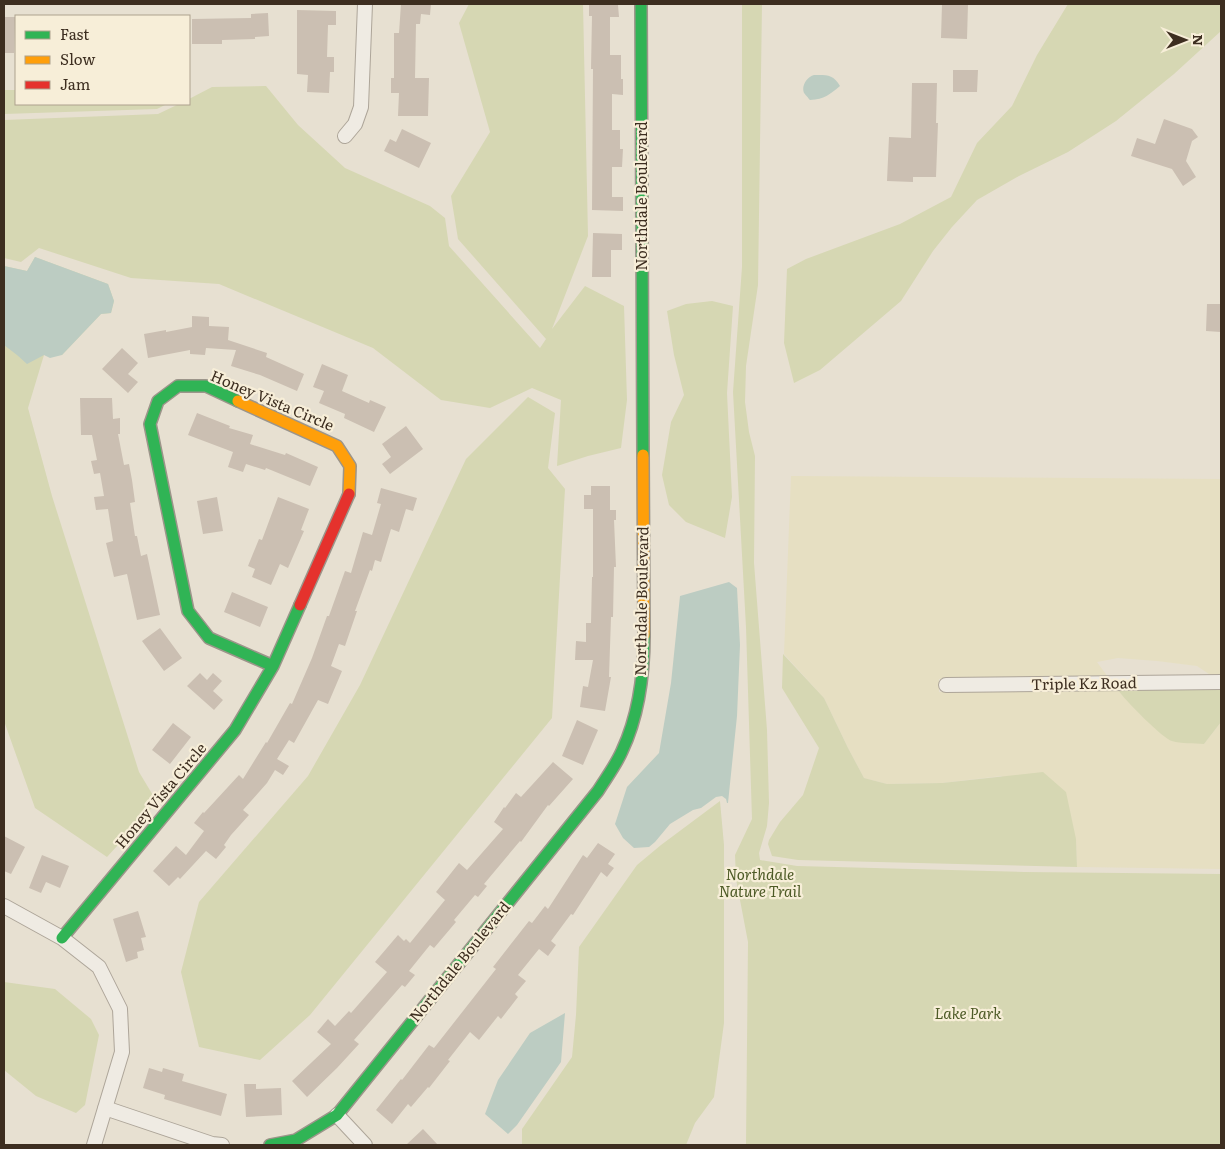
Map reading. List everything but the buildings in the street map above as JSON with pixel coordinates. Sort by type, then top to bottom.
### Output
[{"type":"street","points":[[345,136],[355,124],[361,107],[365,4]]},
{"type":"street","name":"Northdale Boulevard","points":[[270,1145],[296,1140],[337,1114],[598,792],[622,752],[637,709],[644,657],[641,4]]},
{"type":"street","name":"Honey Vista Circle","points":[[62,938],[235,730],[273,666],[350,496],[350,466],[337,446],[206,386],[178,386],[158,401],[150,424],[188,611],[209,638],[273,666]]},
{"type":"street","name":"Triple Kz Road","points":[[946,685],[1221,682]]},
{"type":"street","points":[[4,906],[62,938],[99,967],[120,1009],[122,1052],[94,1145]]},
{"type":"street","points":[[105,1108],[212,1144],[222,1145]]},
{"type":"street","points":[[337,1114],[365,1145]]},
{"type":"shaded area","points":[[814,75],[829,76],[835,79],[840,86],[826,96],[810,100],[804,93],[803,88],[807,80]]},
{"type":"shaded area","points":[[35,257],[108,284],[114,301],[111,313],[101,314],[62,355],[50,358],[44,355],[27,364],[4,345],[4,266],[27,271]]},
{"type":"shaded area","points":[[791,476],[1221,479],[1221,675],[1212,676],[1197,666],[1118,658],[1097,662],[1108,677],[939,679],[939,692],[1118,690],[1143,717],[1204,744],[1221,722],[1221,869],[1077,867],[1076,839],[1001,776],[942,783],[887,784],[864,778],[824,698],[784,654]]},
{"type":"shaded area","points":[[729,582],[737,588],[740,645],[737,716],[728,803],[722,796],[716,797],[701,808],[693,810],[670,824],[649,847],[634,848],[623,838],[615,824],[627,787],[659,753],[671,683],[680,596]]},
{"type":"shaded area","points":[[565,1013],[561,1062],[517,1125],[508,1134],[485,1114],[498,1080],[530,1033]]},
{"type":"green space","points":[[469,4],[583,4],[588,236],[552,329],[585,286],[624,306],[627,400],[621,448],[557,466],[561,400],[532,388],[490,408],[441,400],[373,348],[219,284],[131,278],[39,248],[21,262],[4,258],[4,120],[158,114],[177,105],[190,105],[190,98],[212,87],[266,86],[298,125],[345,168],[430,206],[445,218],[449,246],[540,348],[546,339],[458,239],[451,196],[490,132],[459,23]]},
{"type":"green space","name":"Lake Park","points":[[742,4],[762,4],[758,285],[746,366],[745,402],[749,432],[755,456],[754,563],[767,730],[769,803],[767,826],[759,853],[760,860],[797,866],[1024,872],[1221,874],[1221,1145],[746,1145],[748,942],[736,879],[735,855],[752,819],[746,627],[733,392],[742,267]]},
{"type":"green space","points":[[1068,4],[1221,4],[1221,31],[1174,74],[1116,121],[1068,152],[1019,176],[977,200],[933,251],[901,301],[820,370],[794,383],[784,343],[787,269],[806,259],[900,224],[951,197],[977,143],[1012,106],[1037,55]]},
{"type":"green space","points":[[4,90],[15,90],[15,105],[165,105],[157,109],[4,114]]},
{"type":"green space","points":[[35,257],[108,284],[114,301],[111,313],[101,314],[62,355],[44,355],[28,408],[52,496],[139,772],[157,802],[107,857],[35,808],[4,721],[4,266],[27,271]]},
{"type":"green space","points":[[712,301],[733,306],[727,393],[732,497],[725,538],[686,522],[669,505],[662,475],[671,422],[684,395],[674,355],[667,311],[686,304]]},
{"type":"green space","points":[[528,397],[555,413],[548,468],[565,489],[552,718],[310,1015],[260,1060],[199,1047],[181,972],[199,902],[308,776],[360,685],[466,459]]},
{"type":"green space","points":[[783,654],[824,698],[864,778],[887,784],[942,783],[1043,772],[1066,792],[1076,839],[1077,867],[798,860],[772,856],[768,844],[769,840],[780,822],[803,795],[819,748],[782,688]]},
{"type":"green space","points":[[1221,688],[1221,722],[1204,744],[1179,743],[1167,739],[1118,690]]},
{"type":"green space","points":[[720,801],[724,845],[724,1023],[714,1097],[695,1123],[686,1145],[522,1145],[522,1129],[572,1057],[579,947],[637,865]]},
{"type":"green space","points":[[4,982],[55,989],[91,1019],[99,1035],[85,1105],[76,1113],[36,1096],[4,1070]]},
{"type":"traffic: fast","points":[[641,4],[643,455]]},
{"type":"traffic: fast","points":[[238,401],[206,386],[178,386],[158,401],[150,424],[188,611],[209,638],[273,666]]},
{"type":"traffic: fast","points":[[62,938],[235,730],[273,666],[300,605]]},
{"type":"traffic: fast","points":[[270,1145],[296,1140],[337,1115],[598,791],[620,756],[633,723],[642,679],[644,635]]},
{"type":"traffic: slow","points":[[238,401],[337,446],[350,466],[349,494]]},
{"type":"traffic: slow","points":[[643,455],[644,635]]},
{"type":"traffic: jam","points":[[300,605],[349,494]]},
{"type":"park label","name":"Northdale Nature Trail","points":[[760,884]]}]
